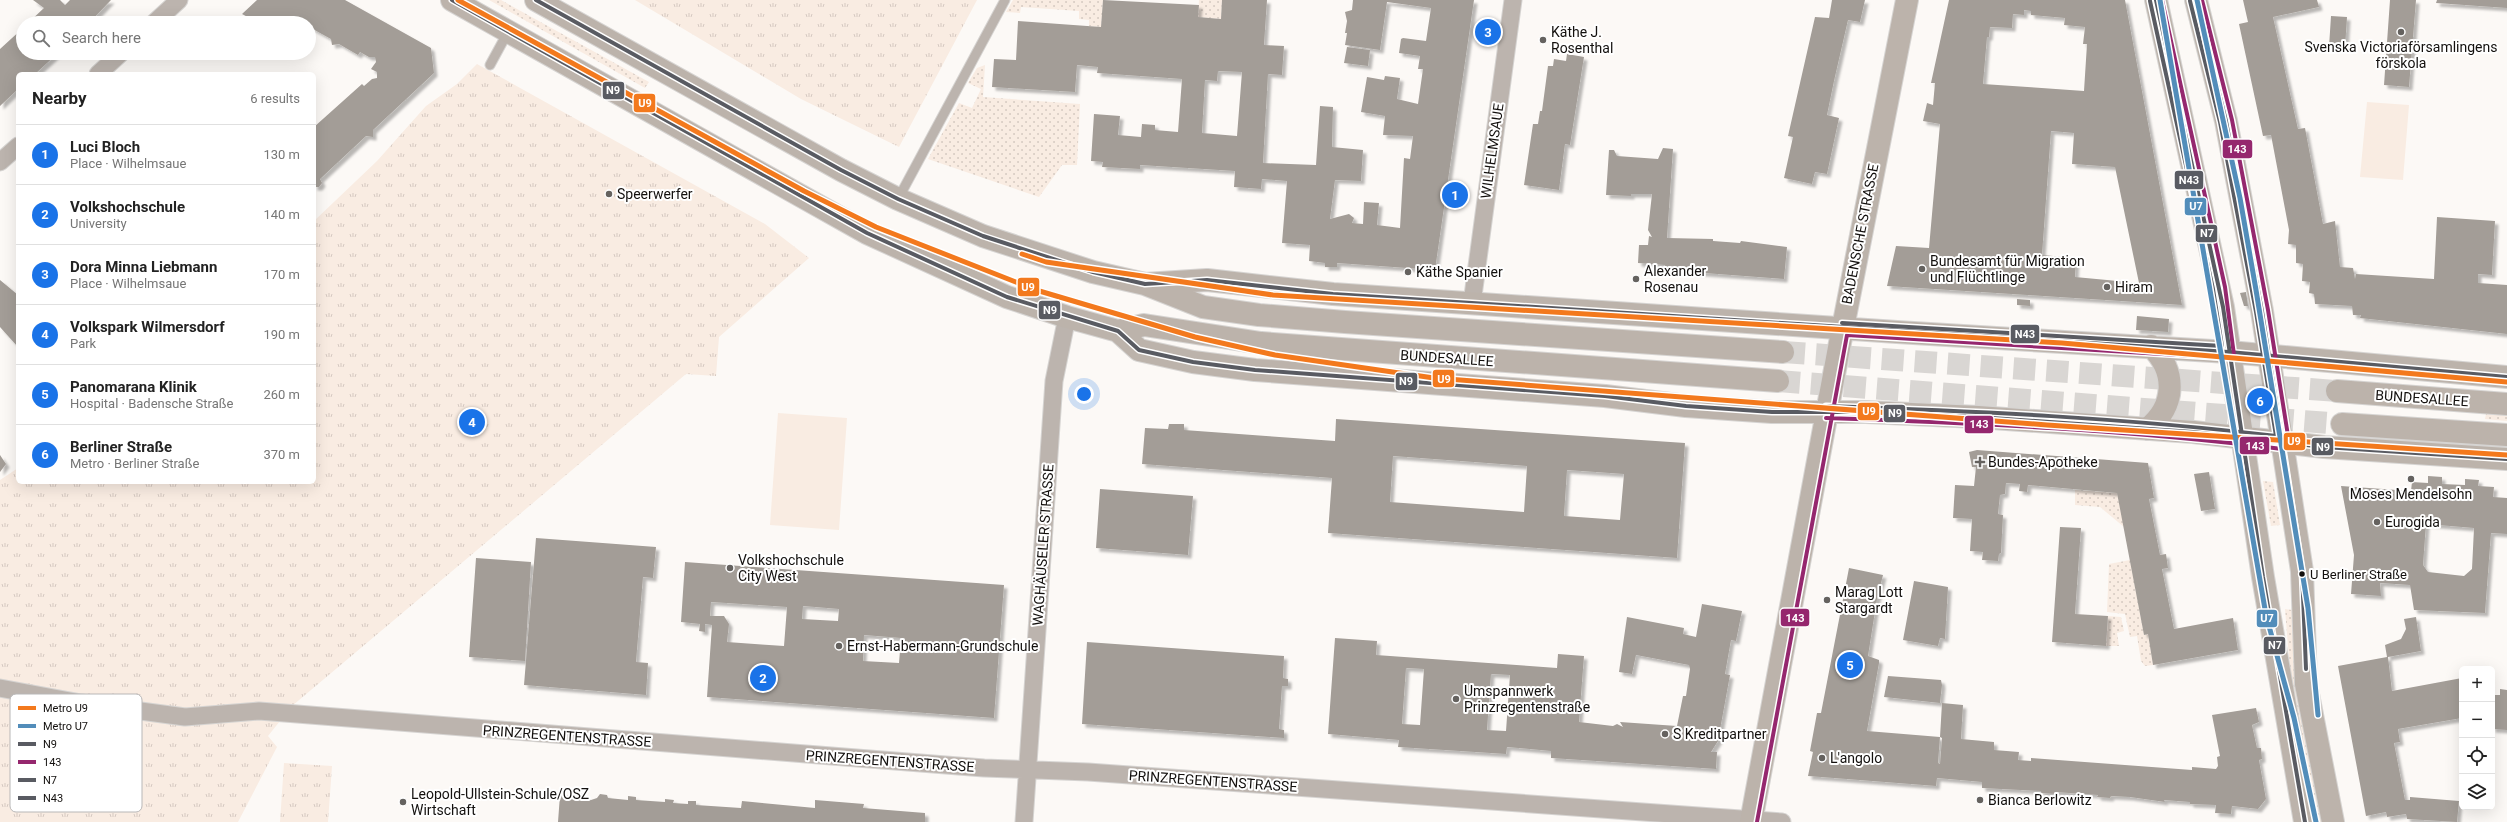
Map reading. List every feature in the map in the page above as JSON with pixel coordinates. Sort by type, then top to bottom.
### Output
[{"type":"main road","name":"BUNDESALLEE","points":[[452,0],[868,233],[1006,298],[1067,317],[1118,330],[1144,325],[1261,344],[1778,381]]},
{"type":"main road","name":"BADENSCHE STRASSE","points":[[1752,821],[1826,412],[1907,0]]},
{"type":"main road","points":[[2156,0],[2219,288],[2263,577],[2305,822]]},
{"type":"main road","points":[[2196,0],[2226,121],[2283,443],[2302,574],[2306,684],[2333,822]]},
{"type":"main road","name":"BUNDESALLEE","points":[[544,2],[841,170],[898,199],[991,238],[1093,272],[1145,284],[1203,307],[1259,315],[1783,352]]},
{"type":"main road","name":"BUNDESALLEE","points":[[1145,284],[1208,280],[1326,294],[1842,329],[2151,346],[2507,377]]},
{"type":"main road","name":"BUNDESALLEE","points":[[1118,330],[1139,350],[1193,362],[1255,370],[1605,396],[1686,406],[1772,412],[1826,412],[1978,417],[2242,437],[2283,443],[2507,459]]},
{"type":"main road","points":[[2147,429],[2163,413],[2171,390],[2170,378],[2166,366],[2151,346]]},
{"type":"main road","name":"BUNDESALLEE","points":[[2337,391],[2507,404]]},
{"type":"main road","points":[[2342,424],[2507,435]]},
{"type":"street","points":[[162,16],[179,0]]},
{"type":"street","name":"WILHELMSAUE","points":[[1472,303],[1513,0]]},
{"type":"street","points":[[100,72],[113,60]]},
{"type":"street","points":[[0,162],[16,148]]},
{"type":"street","name":"WAGHÄUSELER STRASSE","points":[[1024,822],[1054,381],[1067,317]]},
{"type":"street","name":"PRINZREGENTENSTRASSE","points":[[0,688],[34,694]]},
{"type":"street","name":"PRINZREGENTENSTRASSE","points":[[142,711],[185,717],[259,711],[968,767],[1088,772],[1782,822]]},
{"type":"lane","points":[[898,199],[1005,0]]},
{"type":"lane","points":[[490,65],[508,32]]},
{"type":"green space","points":[[489,0],[501,0],[649,82],[645,88]]},
{"type":"green space","points":[[635,0],[977,0],[899,147],[801,99]]},
{"type":"green space","points":[[1013,0],[1103,0],[1101,27],[1089,26],[1089,20],[1079,19],[1079,11],[1021,7],[1020,13],[1006,12]]},
{"type":"green space","points":[[1199,0],[1222,0],[1221,19],[1198,17]]},
{"type":"green space","points":[[477,64],[765,224],[809,258],[719,337],[716,376],[686,374],[292,706],[268,736],[277,747],[238,822],[0,822],[0,480],[16,469],[16,484],[316,484],[316,219],[377,161],[426,106],[457,84]]},
{"type":"green space","points":[[985,65],[983,97],[1080,104],[1077,165],[1062,165],[1039,197],[928,159],[959,103],[972,108],[981,89],[968,83],[977,68]]},
{"type":"green space","points":[[2367,102],[2409,105],[2403,180],[2360,177]]},
{"type":"green space","points":[[778,413],[847,418],[839,530],[770,525]]},
{"type":"green space","points":[[2486,414],[2507,415],[2507,421],[2485,419]]},
{"type":"green space","points":[[2263,481],[2273,482],[2280,525],[2271,526]]},
{"type":"green space","points":[[2075,490],[2117,493],[2124,527],[2100,507],[2075,505]]},
{"type":"green space","points":[[2130,560],[2144,635],[2148,634],[2153,665],[2145,666],[2141,661],[2137,636],[2130,637],[2125,614],[2107,612],[2109,564]]},
{"type":"green space","points":[[2285,609],[2292,610],[2294,655],[2301,708],[2322,822],[2315,822],[2291,682]]},
{"type":"green space","points":[[2108,616],[2121,617],[2124,631],[2117,633],[2119,646],[2106,646]]},
{"type":"green space","points":[[284,763],[332,766],[328,822],[280,822]]},
{"type":"building","points":[[33,0],[60,0],[65,5],[70,0],[111,0],[96,16],[35,16],[44,8]]},
{"type":"building","points":[[257,0],[345,0],[431,48],[434,73],[373,130],[373,137],[366,136],[320,179],[322,183],[319,187],[316,187],[316,125],[362,84],[364,86],[372,79],[377,78],[377,72],[371,69],[376,62],[375,57],[369,57],[360,52],[358,55],[339,44],[332,45],[331,39],[316,31],[316,16],[246,16],[242,14]]},
{"type":"building","points":[[1103,0],[1199,5],[1198,17],[1221,19],[1222,0],[1267,0],[1264,45],[1284,46],[1282,75],[1268,74],[1263,163],[1316,165],[1320,106],[1333,107],[1332,147],[1363,150],[1361,181],[1335,180],[1330,219],[1349,214],[1354,218],[1352,223],[1363,224],[1364,202],[1379,203],[1377,225],[1400,228],[1404,158],[1410,159],[1413,136],[1383,135],[1385,116],[1361,112],[1367,77],[1384,80],[1385,76],[1400,78],[1397,99],[1418,104],[1423,69],[1418,69],[1420,56],[1399,53],[1401,39],[1403,38],[1426,41],[1431,8],[1387,2],[1380,50],[1345,45],[1347,21],[1345,12],[1352,10],[1353,0],[1474,0],[1435,270],[1337,263],[1337,267],[1325,267],[1325,263],[1309,261],[1310,245],[1282,243],[1287,181],[1262,179],[1261,189],[1234,187],[1235,171],[1140,165],[1140,169],[1102,167],[1103,162],[1091,161],[1094,114],[1120,116],[1118,135],[1141,137],[1142,124],[1155,125],[1155,130],[1178,132],[1182,79],[1097,73],[1098,67],[1077,65],[1075,92],[992,87],[994,59],[1016,60],[1018,21],[1101,27]],"holes":[[[1218,71],[1242,72],[1237,136],[1202,133],[1205,80],[1217,81]]]},
{"type":"building","points":[[1832,0],[1865,0],[1860,22],[1848,20],[1834,81],[1827,115],[1839,118],[1827,174],[1815,172],[1812,184],[1784,178],[1793,137],[1788,136],[1815,17],[1829,18]]},
{"type":"building","points":[[1949,0],[2125,0],[2182,305],[1887,286],[1896,246],[1929,248],[1940,124],[1923,121],[1927,103],[1933,105],[1935,83],[1931,83]],"holes":[[[2024,10],[2031,11],[2031,15],[2065,18],[2064,25],[2085,27],[2083,44],[2087,44],[2084,91],[1983,84],[1987,37],[1989,37],[1990,27],[2012,28],[2013,14],[2024,15]],[[2051,131],[2074,133],[2072,164],[2115,167],[2139,283],[2075,277],[2076,258],[2042,255]]]},
{"type":"building","points":[[2243,0],[2317,0],[2319,7],[2273,17],[2298,129],[2305,128],[2323,224],[2335,221],[2340,267],[2353,268],[2355,279],[2356,274],[2434,279],[2437,217],[2495,221],[2492,275],[2478,274],[2478,283],[2507,285],[2507,334],[2360,318],[2361,315],[2353,315],[2352,306],[2315,304],[2314,294],[2309,293],[2310,282],[2302,281],[2303,264],[2296,263],[2296,245],[2288,244],[2289,230],[2271,135],[2263,136],[2239,24],[2248,22]]},
{"type":"building","points":[[2390,0],[2416,0],[2409,87],[2384,85]]},
{"type":"building","points":[[2437,0],[2507,0],[2507,8],[2436,3]]},
{"type":"building","points":[[2331,16],[2347,17],[2345,48],[2329,47]]},
{"type":"building","points":[[16,34],[16,60],[50,60],[37,72],[16,72],[16,91],[0,106],[0,49]]},
{"type":"building","points":[[1347,47],[1370,50],[1368,66],[1344,63]]},
{"type":"building","points":[[1567,54],[1584,57],[1570,145],[1565,144],[1559,190],[1524,185],[1533,124],[1538,124],[1540,111],[1542,111],[1548,66],[1553,66],[1554,59],[1566,61]]},
{"type":"building","points":[[1663,148],[1673,149],[1667,238],[1713,239],[1713,241],[1740,243],[1741,241],[1787,247],[1784,279],[1664,270],[1665,265],[1638,263],[1639,245],[1648,245],[1649,236],[1652,237],[1648,230],[1652,194],[1631,194],[1631,196],[1606,195],[1609,150],[1614,150],[1617,156],[1658,159]]},
{"type":"building","points":[[0,280],[16,293],[16,345],[0,327]]},
{"type":"building","points":[[2246,292],[2248,306],[2244,306],[2240,293]]},
{"type":"building","points":[[2017,299],[2030,300],[2030,306],[2017,305]]},
{"type":"building","points":[[2137,316],[2169,319],[2168,332],[2136,330]]},
{"type":"building","points":[[1336,419],[1685,443],[1677,558],[1328,533],[1332,478],[1142,464],[1145,428],[1168,429],[1169,424],[1184,424],[1184,430],[1335,441]],"holes":[[[1393,456],[1527,466],[1524,512],[1390,502]],[[1567,470],[1624,474],[1620,520],[1564,516]]]},
{"type":"building","points":[[1977,450],[2148,463],[2154,498],[2149,499],[2160,555],[2166,554],[2168,568],[2162,569],[2174,629],[2233,618],[2238,650],[2153,665],[2148,634],[2144,635],[2117,493],[2028,485],[2027,492],[2019,491],[2020,484],[2006,483],[2005,494],[2000,495],[1998,514],[2003,515],[2001,553],[1999,554],[1998,561],[1982,560],[1983,552],[1970,551],[1972,519],[1953,518],[1955,485],[1974,486],[1976,467],[1972,467],[1969,452]]},
{"type":"building","points":[[0,455],[6,464],[0,472]]},
{"type":"building","points":[[2209,472],[2215,509],[2201,511],[2194,474]]},
{"type":"building","points":[[2428,476],[2442,477],[2442,484],[2465,485],[2465,479],[2479,480],[2478,486],[2494,487],[2493,497],[2507,498],[2507,534],[2491,533],[2485,613],[2414,610],[2410,585],[2380,583],[2381,596],[2351,594],[2354,555],[2341,486],[2411,491],[2412,482],[2428,483]],"holes":[[[2426,524],[2474,528],[2472,569],[2464,576],[2428,572],[2423,565]]]},
{"type":"building","points":[[1100,489],[1193,496],[1188,555],[1096,548]]},
{"type":"building","points":[[2060,527],[2081,528],[2075,614],[2108,616],[2106,646],[2052,642]]},
{"type":"building","points":[[536,538],[656,547],[653,578],[643,577],[636,662],[648,663],[646,695],[524,685]]},
{"type":"building","points":[[476,558],[531,562],[525,661],[469,657]]},
{"type":"building","points":[[685,562],[1004,585],[994,718],[707,697],[712,625],[705,624],[705,632],[699,631],[700,624],[681,622]],"holes":[[[711,602],[787,607],[784,646],[727,642],[729,624],[724,616],[710,616]],[[803,606],[839,609],[838,621],[802,619]],[[864,635],[901,638],[899,663],[863,661]]]},
{"type":"building","points":[[1849,568],[1883,575],[1877,599],[1868,656],[1879,660],[1879,663],[1867,731],[1940,737],[1942,703],[1963,705],[1961,739],[1994,742],[1994,750],[2019,752],[2018,760],[2031,761],[2031,758],[2192,770],[2192,767],[2216,769],[2218,766],[2217,757],[2220,756],[2212,715],[2256,708],[2259,722],[2252,725],[2257,748],[2261,748],[2262,759],[2259,760],[2266,799],[2258,809],[2232,806],[2231,814],[2215,813],[2216,805],[2190,804],[2190,802],[2164,800],[2165,802],[2130,797],[2111,796],[2110,798],[2097,797],[2098,795],[2055,792],[2055,794],[2041,793],[2041,791],[1982,788],[1982,782],[1937,778],[1936,786],[1808,776],[1813,752],[1810,751],[1817,713],[1821,713]],"holes":[[[1940,737],[1942,738],[1940,764],[1938,763]]]},
{"type":"building","points":[[1914,581],[1948,587],[1945,639],[1940,638],[1938,646],[1903,640]]},
{"type":"building","points":[[1702,604],[1742,611],[1736,641],[1731,640],[1725,674],[1730,675],[1718,741],[1711,752],[1717,752],[1716,769],[1551,758],[1551,751],[1507,747],[1506,754],[1398,747],[1399,740],[1328,734],[1335,638],[1377,641],[1376,655],[1557,668],[1558,654],[1584,656],[1579,722],[1613,726],[1617,724],[1623,727],[1620,722],[1677,726],[1683,696],[1686,696],[1690,669],[1689,665],[1636,655],[1632,674],[1619,672],[1627,617],[1684,628],[1683,634],[1696,637]],"holes":[[[1406,668],[1424,669],[1420,725],[1402,724]],[[1491,674],[1510,675],[1506,731],[1487,730]]]},
{"type":"building","points":[[2416,617],[2421,651],[2388,657],[2392,691],[2459,679],[2459,719],[2398,729],[2400,742],[2394,743],[2405,800],[2410,800],[2410,797],[2459,801],[2457,822],[2407,819],[2406,814],[2387,817],[2386,812],[2366,816],[2338,666],[2387,657],[2385,645],[2401,639],[2406,629],[2404,619]]},
{"type":"building","points":[[1087,642],[1284,656],[1283,678],[1288,679],[1288,686],[1282,686],[1279,729],[1284,730],[1284,738],[1082,724]]},
{"type":"building","points":[[1888,676],[1941,680],[1942,685],[1940,703],[1884,697]]},
{"type":"building","points":[[2500,689],[2507,690],[2507,730],[2495,729],[2495,695],[2500,695]]},
{"type":"building","points":[[574,792],[581,793],[583,797],[591,800],[597,798],[600,794],[607,795],[608,798],[628,800],[628,796],[636,797],[636,800],[665,802],[665,799],[674,800],[673,803],[688,804],[688,801],[696,801],[696,805],[741,808],[742,801],[815,808],[815,800],[864,804],[863,808],[925,813],[925,822],[558,822],[560,795],[572,796]]},
{"type":"tunnel","points":[[1783,352],[2337,391]]},
{"type":"tunnel","points":[[1778,381],[2342,424]]},
{"type":"metro line","name":"U9","points":[[458,0],[804,191],[876,227],[1036,290],[1195,337],[1275,355],[1434,378],[2047,425],[2507,455]]},
{"type":"metro line","name":"U7","points":[[2160,0],[2266,615],[2294,718],[2316,822]]},
{"type":"metro line","name":"U7","points":[[2197,0],[2240,198],[2256,290],[2308,608],[2318,715]]},
{"type":"metro line","name":"U9","points":[[1022,254],[1046,262],[1273,295],[2062,343],[2507,382]]},
{"type":"transit line","name":"N9","points":[[452,0],[867,233],[1007,297],[1118,331],[1139,350],[1193,362],[1255,370],[1605,396],[1686,406],[1772,412],[1866,412],[1978,417],[2193,432],[2324,447],[2507,459]]},
{"type":"transit line","name":"N9","points":[[536,0],[841,170],[898,199],[983,236],[1093,272],[1145,284],[1207,280],[1333,294],[2229,352],[2507,377]]},
{"type":"transit line","name":"N7","points":[[2156,0],[2223,307],[2263,577],[2305,822]]},
{"type":"transit line","name":"143","points":[[1757,822],[1847,335],[2229,358],[2234,355],[2225,287],[2162,0]]},
{"type":"transit line","name":"N7","points":[[2196,0],[2226,121],[2262,311],[2302,571],[2306,669]]},
{"type":"transit line","name":"143","points":[[1826,418],[2054,428],[2225,442],[2282,449],[2288,447],[2289,442],[2268,310],[2232,120],[2202,0]]},
{"type":"transit line","name":"N43","points":[[1842,323],[2222,346],[2213,289],[2150,1]]},
{"type":"transit line","name":"N43","points":[[1826,406],[2051,416],[2164,424],[2276,436],[2256,312],[2220,122],[2190,1]]},
{"type":"place","name":"Dora Minna Liebmann","points":[[1488,32]]},
{"type":"place","name":"Svenska Victoriaförsamlingens förskola","points":[[2401,32]]},
{"type":"place","name":"Käthe J. Rosenthal","points":[[1543,40]]},
{"type":"place","name":"Speerwerfer","points":[[609,194]]},
{"type":"place","name":"Luci Bloch","points":[[1455,195]]},
{"type":"place","name":"Bundesamt für Migration und Flüchtlinge","points":[[1922,269]]},
{"type":"place","name":"Käthe Spanier","points":[[1408,272]]},
{"type":"place","name":"Alexander Rosenau","points":[[1636,279]]},
{"type":"place","name":"Hiram","points":[[2107,287]]},
{"type":"place","name":"Berliner Straße","points":[[2260,401]]},
{"type":"place","name":"Volkspark Wilmersdorf","points":[[472,422]]},
{"type":"place","name":"Bundes-Apotheke","points":[[1980,462]]},
{"type":"place","name":"Moses Mendelsohn","points":[[2411,479]]},
{"type":"place","name":"Eurogida","points":[[2377,522]]},
{"type":"place","name":"Volkshochschule City West","points":[[730,568]]},
{"type":"place","name":"U Berliner Straße","points":[[2302,574]]},
{"type":"place","name":"Marag Lott Stargardt","points":[[1827,600]]},
{"type":"place","name":"Ernst-Habermann-Grundschule","points":[[839,646]]},
{"type":"place","name":"Panomarana Klinik","points":[[1850,665]]},
{"type":"place","name":"Volkshochschule","points":[[763,678]]},
{"type":"place","name":"Umspannwerk Prinzregentenstraße","points":[[1456,699]]},
{"type":"place","name":"S Kreditpartner","points":[[1665,734]]},
{"type":"place","name":"L'angolo","points":[[1822,758]]},
{"type":"place","name":"Bianca Berlowitz","points":[[1980,800]]},
{"type":"place","name":"Leopold-Ullstein-Schule/OSZ Wirtschaft","points":[[403,802]]}]
